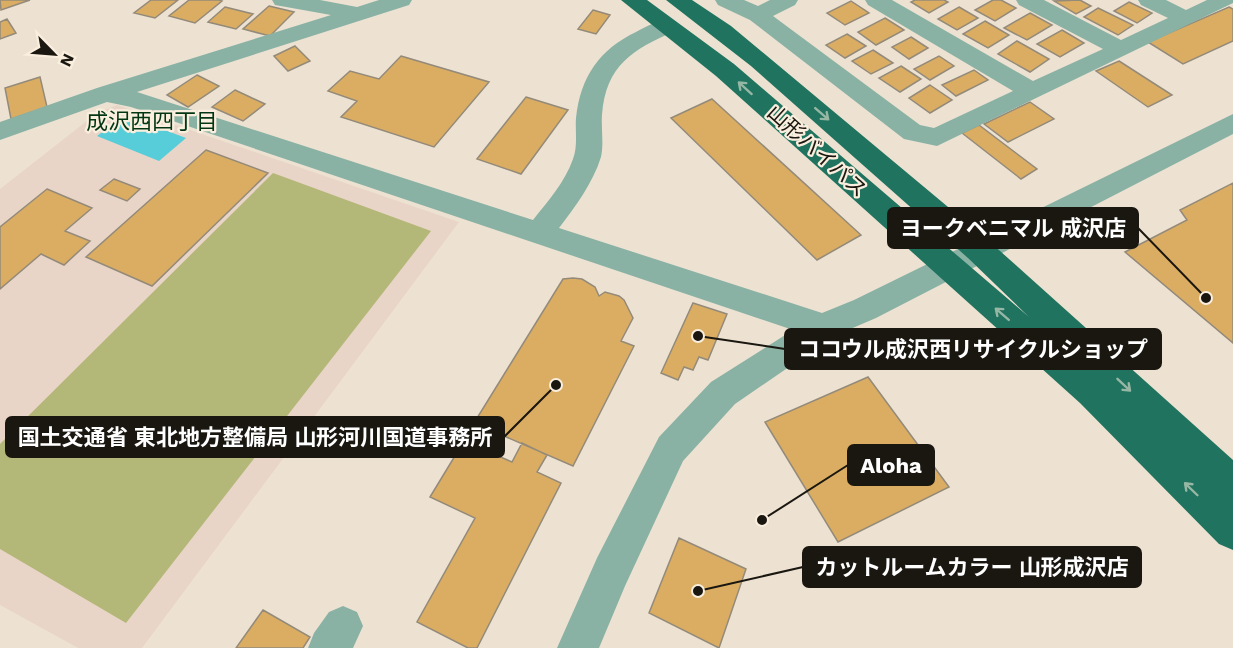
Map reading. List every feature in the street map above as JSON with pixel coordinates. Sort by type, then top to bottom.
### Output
[{"type":"highway","name":"山形バイパス","points":[[632,0],[723,31],[979,250],[1233,485]]},
{"type":"highway","name":"山形バイパス","points":[[672,13],[725,70],[1092,392],[1233,530]]},
{"type":"street","points":[[283,0],[361,14]]},
{"type":"street","points":[[0,131],[106,94],[401,0]]},
{"type":"street","points":[[726,0],[758,15],[913,133],[937,138],[1224,0]]},
{"type":"street","points":[[758,15],[787,0]]},
{"type":"street","points":[[876,0],[1032,91]]},
{"type":"street","points":[[1027,0],[1121,49]]},
{"type":"street","points":[[1149,0],[1186,18]]},
{"type":"street","points":[[540,232],[573,189],[588,156],[591,93],[608,62],[672,13]]},
{"type":"street","points":[[106,94],[135,100],[823,327]]},
{"type":"street","points":[[578,648],[611,573],[671,449],[723,393],[823,327],[1233,123]]},
{"type":"shaded area","points":[[117,105],[459,222],[142,648],[78,648],[0,605],[0,189],[97,113]]},
{"type":"green space","points":[[273,173],[431,231],[126,623],[0,549],[0,444]]},
{"type":"water","points":[[125,115],[186,138],[159,161],[97,136]]},
{"type":"building","points":[[0,0],[30,0],[1,10]]},
{"type":"building","points":[[151,0],[178,0],[155,18],[134,13]]},
{"type":"building","points":[[189,0],[222,1],[195,23],[169,16]]},
{"type":"building","points":[[915,0],[948,2],[929,13],[911,2]]},
{"type":"building","points":[[993,0],[1001,0],[1016,8],[995,21],[975,10]]},
{"type":"building","points":[[1080,0],[1091,6],[1076,14],[1054,1]]},
{"type":"building","points":[[851,1],[869,13],[845,25],[827,13]]},
{"type":"building","points":[[1129,2],[1152,13],[1137,23],[1114,11]]},
{"type":"building","points":[[269,6],[294,12],[270,36],[243,29]]},
{"type":"building","points":[[225,7],[253,14],[236,29],[208,22]]},
{"type":"building","points":[[959,7],[978,18],[957,30],[938,19]]},
{"type":"building","points":[[1229,7],[1233,9],[1233,41],[1183,64],[1148,42]]},
{"type":"building","points":[[1098,8],[1133,25],[1118,35],[1084,17]]},
{"type":"building","points":[[593,10],[610,15],[596,34],[578,29]]},
{"type":"building","points":[[1030,13],[1052,25],[1027,40],[1004,28]]},
{"type":"building","points":[[885,18],[904,30],[876,45],[858,32]]},
{"type":"building","points":[[7,19],[16,33],[0,39],[0,22]]},
{"type":"building","points":[[985,21],[1009,35],[988,48],[963,34]]},
{"type":"building","points":[[1062,30],[1084,43],[1060,57],[1037,44]]},
{"type":"building","points":[[847,34],[866,46],[845,58],[826,45]]},
{"type":"building","points":[[911,37],[928,48],[909,59],[892,47]]},
{"type":"building","points":[[1017,41],[1049,59],[1030,72],[998,54]]},
{"type":"building","points":[[295,46],[310,61],[288,71],[274,56]]},
{"type":"building","points":[[873,50],[893,63],[871,74],[852,61]]},
{"type":"building","points":[[401,56],[489,82],[434,147],[341,117],[357,101],[328,91],[350,71],[379,79]]},
{"type":"building","points":[[939,56],[954,66],[930,80],[914,69]]},
{"type":"building","points":[[1119,61],[1172,95],[1148,107],[1096,71]]},
{"type":"building","points":[[901,66],[921,79],[900,92],[879,78]]},
{"type":"building","points":[[974,70],[988,80],[956,96],[942,85]]},
{"type":"building","points":[[197,75],[219,86],[188,107],[167,95]]},
{"type":"building","points":[[40,77],[47,107],[11,119],[5,88]]},
{"type":"building","points":[[930,85],[952,100],[930,113],[909,98]]},
{"type":"building","points":[[235,90],[265,104],[243,121],[212,107]]},
{"type":"building","points":[[526,97],[568,110],[521,174],[477,159]]},
{"type":"building","points":[[712,99],[861,235],[817,260],[671,118]]},
{"type":"building","points":[[1030,102],[1054,119],[1008,142],[984,124]]},
{"type":"building","points":[[979,125],[1037,169],[1021,179],[962,133]]},
{"type":"building","points":[[206,150],[268,173],[152,286],[86,257]]},
{"type":"building","points":[[114,179],[140,189],[127,201],[100,190]]},
{"type":"building","points":[[1233,183],[1233,343],[1125,252],[1187,220],[1180,210]]},
{"type":"building","points":[[47,189],[92,208],[65,231],[90,241],[64,265],[41,254],[0,289],[0,227]]},
{"type":"building","points":[[563,279],[582,279],[595,287],[599,296],[605,292],[624,300],[633,318],[621,341],[634,346],[573,466],[474,423]]},
{"type":"building","points":[[693,303],[727,314],[708,360],[699,357],[693,370],[684,367],[678,380],[661,373]]},
{"type":"building","points":[[868,377],[949,487],[838,542],[765,422]]},
{"type":"building","points":[[464,441],[512,462],[522,443],[547,455],[537,472],[561,483],[477,648],[468,648],[417,622],[475,518],[430,497]]},
{"type":"building","points":[[679,538],[746,569],[719,648],[649,613]]},
{"type":"building","points":[[263,610],[310,637],[303,648],[236,648]]},
{"type":"place","name":"ヨークベニマル 成沢店","points":[[1206,298]]},
{"type":"place","name":"ココウル成沢西リサイクルショップ","points":[[698,336]]},
{"type":"place","name":"国土交通省 東北地方整備局 山形河川国道事務所","points":[[556,385]]},
{"type":"place","name":"Aloha","points":[[762,520]]},
{"type":"place","name":"カットルームカラー 山形成沢店","points":[[698,591]]},
{"type":"district","name":"成沢西四丁目","points":[[152,121]]}]
